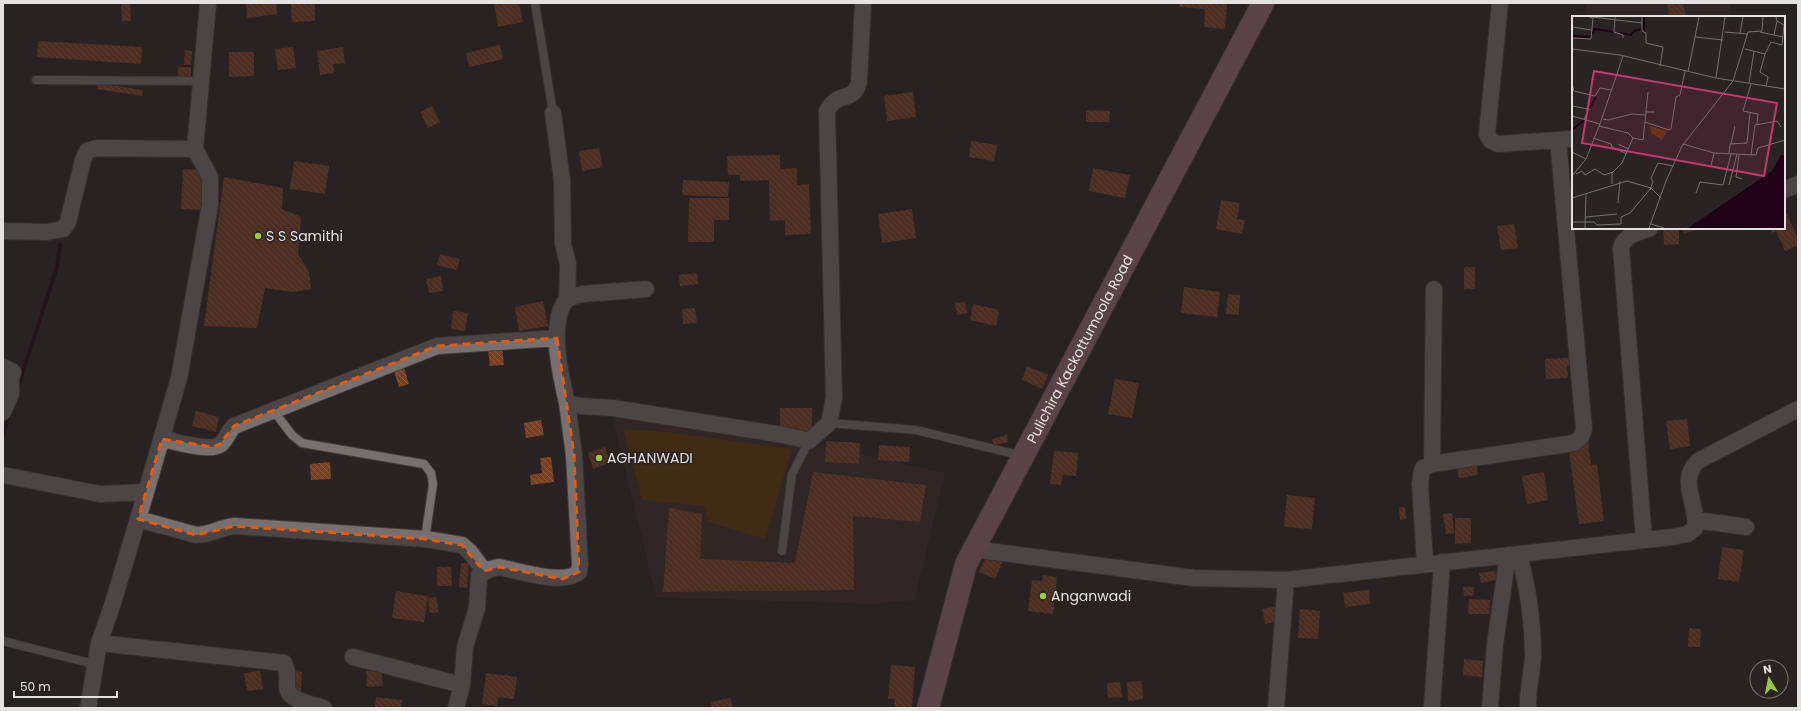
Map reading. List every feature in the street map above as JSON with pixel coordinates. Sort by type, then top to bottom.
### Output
[{"type":"main road","name":"Pulichira Kackottumoola Road","points":[[928,708],[966,564],[973,549],[1024,456],[1263,3]]},
{"type":"street","points":[[88,708],[94,664],[99,643],[180,378],[210,205],[210,177],[195,149],[200,115],[201,81],[208,3]]},
{"type":"street","points":[[567,403],[581,406],[628,410],[782,435],[810,441],[829,423],[834,398],[827,111],[833,102],[852,94],[857,90],[859,82],[863,3]]},
{"type":"street","points":[[1425,564],[1421,475],[1423,468],[1432,464],[1574,443],[1581,437],[1584,429],[1566,140],[1498,144],[1490,140],[1486,134],[1500,3]]},
{"type":"street","points":[[456,708],[462,685],[466,647],[477,608],[479,575],[484,571],[499,567],[563,579],[574,577],[579,572],[580,564],[574,455],[567,403],[561,374],[557,338],[558,319],[567,300],[568,264],[563,244],[562,180],[552,112]]},
{"type":"street","points":[[3,231],[47,232],[63,229],[68,222],[83,160],[87,151],[97,148],[195,149]]},
{"type":"street","points":[[1785,190],[1798,184]]},
{"type":"street","points":[[1644,540],[1621,248],[1623,241],[1630,235],[1646,229]]},
{"type":"street","points":[[567,300],[583,294],[646,289]]},
{"type":"street","points":[[1432,464],[1434,289]]},
{"type":"street","points":[[162,439],[204,447],[213,447],[220,444],[234,426],[437,346],[557,338]]},
{"type":"street","points":[[3,367],[13,372],[11,379],[11,394],[3,412]]},
{"type":"street","points":[[973,549],[1194,578],[1286,580],[1687,534],[1695,528],[1696,520],[1688,484],[1692,467],[1698,461],[1798,409]]},
{"type":"street","points":[[3,475],[100,494],[146,492]]},
{"type":"street","points":[[138,519],[196,536],[206,535],[226,526],[235,526],[425,539],[462,545],[470,552],[484,571]]},
{"type":"street","points":[[1696,520],[1746,527]]},
{"type":"street","points":[[1490,708],[1495,644],[1514,554]]},
{"type":"street","points":[[1514,554],[1527,586],[1533,631],[1528,708]]},
{"type":"street","points":[[1432,708],[1442,562]]},
{"type":"street","points":[[1276,708],[1286,580]]},
{"type":"street","points":[[99,643],[284,663],[288,670],[286,687],[289,694],[296,699],[324,708]]},
{"type":"street","points":[[353,657],[462,685]]},
{"type":"lane","points":[[535,3],[552,112]]},
{"type":"lane","points":[[36,80],[201,81]]},
{"type":"lane","points":[[273,410],[292,435],[302,443],[424,464],[431,472],[433,484],[425,539]]},
{"type":"lane","points":[[829,423],[916,430],[1024,456]]},
{"type":"lane","points":[[782,551],[792,474],[810,441]]},
{"type":"lane","points":[[3,641],[94,664]]},
{"type":"highlighted area","points":[[557,338],[574,455],[579,572],[563,579],[499,567],[484,571],[462,545],[425,539],[235,526],[196,535],[138,519],[162,439],[213,447],[220,444],[234,426],[437,346]]},
{"type":"shaded area","points":[[1586,3],[1730,3],[1732,16],[1587,16]]},
{"type":"shaded area","points":[[613,417],[646,419],[823,446],[945,473],[914,600],[875,604],[656,597]]},
{"type":"shaded area","points":[[623,429],[668,432],[792,449],[765,539],[709,522],[704,506],[642,500]]},
{"type":"building","points":[[121,3],[130,3],[131,21],[122,21]]},
{"type":"building","points":[[246,3],[276,3],[277,14],[247,18]]},
{"type":"building","points":[[291,3],[315,3],[315,21],[292,22]]},
{"type":"building","points":[[494,3],[519,3],[523,22],[498,27]]},
{"type":"building","points":[[1180,3],[1227,3],[1225,29],[1204,27],[1205,9],[1179,7]]},
{"type":"building","points":[[1667,3],[1683,3],[1686,16],[1669,16]]},
{"type":"building","points":[[38,41],[142,47],[141,64],[37,57]]},
{"type":"building","points":[[500,45],[503,59],[469,67],[466,53]]},
{"type":"building","points":[[293,47],[296,68],[278,70],[275,49]]},
{"type":"building","points":[[343,47],[345,63],[333,64],[334,73],[320,75],[317,51]]},
{"type":"building","points":[[185,50],[192,51],[191,65],[184,65]]},
{"type":"building","points":[[229,52],[254,52],[254,76],[229,77]]},
{"type":"building","points":[[178,67],[191,67],[191,76],[178,76]]},
{"type":"building","points":[[98,83],[143,90],[142,96],[97,89]]},
{"type":"building","points":[[913,92],[916,117],[887,121],[884,96]]},
{"type":"building","points":[[432,106],[440,122],[428,128],[420,112]]},
{"type":"building","points":[[1086,110],[1110,111],[1109,122],[1086,122]]},
{"type":"building","points":[[971,141],[997,145],[994,161],[969,157]]},
{"type":"building","points":[[599,148],[603,167],[582,171],[579,151]]},
{"type":"building","points":[[780,155],[780,169],[797,168],[797,185],[809,184],[811,234],[785,235],[785,220],[770,221],[769,180],[740,181],[740,175],[728,175],[727,156]]},
{"type":"building","points":[[294,161],[329,166],[325,194],[290,189]]},
{"type":"building","points":[[1093,168],[1130,175],[1125,198],[1089,191]]},
{"type":"building","points":[[183,169],[204,170],[202,210],[181,209]]},
{"type":"building","name":"S S Samithi","points":[[224,177],[283,188],[282,209],[301,217],[298,254],[309,272],[311,289],[293,292],[265,288],[257,328],[204,326]]},
{"type":"building","points":[[683,180],[729,182],[728,197],[682,195]]},
{"type":"building","points":[[689,198],[729,198],[729,220],[714,220],[714,242],[688,242]]},
{"type":"building","points":[[1221,200],[1240,203],[1237,219],[1245,220],[1242,234],[1216,229]]},
{"type":"building","points":[[912,209],[916,238],[882,243],[878,214]]},
{"type":"building","points":[[1785,210],[1798,239],[1798,245],[1785,251],[1776,231],[1772,233],[1770,229],[1785,229]]},
{"type":"building","points":[[1514,224],[1518,248],[1501,250],[1497,226]]},
{"type":"building","points":[[1663,229],[1679,229],[1679,244],[1664,245]]},
{"type":"building","points":[[1683,229],[1703,229],[1684,233]]},
{"type":"building","points":[[440,254],[460,259],[457,270],[437,265]]},
{"type":"building","points":[[1464,267],[1475,267],[1475,289],[1464,289]]},
{"type":"building","points":[[697,273],[698,284],[680,286],[679,275]]},
{"type":"building","points":[[441,276],[443,291],[429,293],[426,279]]},
{"type":"building","points":[[1184,287],[1220,292],[1217,317],[1181,313]]},
{"type":"building","points":[[1228,294],[1240,295],[1239,315],[1226,314]]},
{"type":"building","points":[[543,301],[548,326],[519,331],[515,307]]},
{"type":"building","points":[[965,302],[967,313],[957,315],[955,303]]},
{"type":"building","points":[[973,304],[999,310],[996,326],[970,320]]},
{"type":"building","points":[[695,308],[697,323],[683,324],[682,309]]},
{"type":"building","points":[[453,311],[468,313],[465,331],[451,329]]},
{"type":"building","points":[[502,348],[504,365],[490,366],[488,350]]},
{"type":"building","points":[[1577,357],[1578,365],[1567,366],[1568,378],[1546,379],[1545,359]]},
{"type":"building","points":[[1027,366],[1048,375],[1042,389],[1022,380]]},
{"type":"building","points":[[404,368],[409,384],[399,387],[394,371]]},
{"type":"building","points":[[1115,379],[1139,383],[1132,418],[1108,414]]},
{"type":"building","points":[[780,408],[812,408],[812,431],[780,431]]},
{"type":"building","points":[[196,411],[219,417],[216,432],[192,426]]},
{"type":"building","points":[[1687,419],[1690,446],[1670,449],[1666,421]]},
{"type":"building","points":[[541,420],[544,435],[526,438],[524,423]]},
{"type":"building","points":[[1007,435],[1008,442],[994,445],[992,439]]},
{"type":"building","points":[[826,441],[860,443],[859,464],[825,462]]},
{"type":"building","points":[[1588,442],[1591,465],[1597,464],[1604,521],[1579,524],[1568,444]]},
{"type":"building","points":[[879,445],[910,447],[909,462],[878,460]]},
{"type":"building","name":"AGHANWADI","points":[[605,447],[610,463],[593,469],[588,453]]},
{"type":"building","points":[[1054,451],[1078,453],[1076,476],[1063,475],[1061,485],[1050,484]]},
{"type":"building","points":[[1475,456],[1478,475],[1459,478],[1456,459]]},
{"type":"building","points":[[551,457],[554,482],[531,485],[530,475],[542,473],[540,458]]},
{"type":"building","points":[[330,462],[331,479],[311,480],[310,464]]},
{"type":"building","points":[[813,472],[926,485],[920,522],[853,516],[854,590],[663,592],[669,508],[702,514],[700,559],[795,563]]},
{"type":"building","points":[[1544,472],[1548,500],[1527,504],[1522,476]]},
{"type":"building","points":[[1287,495],[1315,498],[1312,529],[1284,527]]},
{"type":"building","points":[[1399,507],[1405,507],[1406,519],[1400,520]]},
{"type":"building","points":[[1452,513],[1454,533],[1446,534],[1443,514]]},
{"type":"building","points":[[1455,518],[1471,518],[1471,543],[1455,544]]},
{"type":"building","points":[[1722,547],[1744,550],[1739,582],[1718,579]]},
{"type":"building","points":[[987,555],[1003,561],[995,579],[979,572]]},
{"type":"building","points":[[461,563],[469,563],[467,588],[459,587]]},
{"type":"building","points":[[437,567],[451,567],[452,586],[437,586]]},
{"type":"building","points":[[1495,571],[1497,580],[1481,583],[1479,573]]},
{"type":"building","name":"Anganwadi","points":[[1043,575],[1057,577],[1053,614],[1028,611],[1032,580],[1042,581]]},
{"type":"building","points":[[1463,587],[1474,587],[1474,595],[1464,596]]},
{"type":"building","points":[[1369,590],[1370,604],[1345,607],[1343,593]]},
{"type":"building","points":[[396,591],[428,596],[424,622],[392,618]]},
{"type":"building","points":[[436,597],[439,612],[430,613],[428,598]]},
{"type":"building","points":[[1469,599],[1490,600],[1489,614],[1468,614]]},
{"type":"building","points":[[1278,606],[1281,621],[1265,624],[1262,609]]},
{"type":"building","points":[[1300,609],[1320,611],[1318,639],[1298,638]]},
{"type":"building","points":[[1689,628],[1701,629],[1700,647],[1688,647]]},
{"type":"building","points":[[1464,659],[1483,661],[1482,677],[1463,675]]},
{"type":"building","points":[[891,665],[915,667],[912,708],[894,708],[895,699],[888,699]]},
{"type":"building","points":[[381,669],[383,686],[367,687],[366,671]]},
{"type":"building","points":[[260,671],[263,689],[247,691],[244,673]]},
{"type":"building","points":[[289,671],[302,672],[301,691],[288,691]]},
{"type":"building","points":[[486,673],[517,677],[514,699],[498,697],[497,706],[482,704]]},
{"type":"building","points":[[1142,681],[1143,699],[1128,701],[1127,682]]},
{"type":"building","points":[[1120,682],[1122,697],[1108,698],[1107,683]]},
{"type":"building","points":[[376,697],[402,700],[401,708],[375,708]]},
{"type":"building","points":[[731,698],[733,708],[712,708],[711,702]]},
{"type":"waterway","points":[[17,390],[57,267],[60,245]]},
{"type":"waterway","points":[[3,434],[10,413]]},
{"type":"place","name":"S S Samithi","points":[[258,236]]},
{"type":"place","name":"AGHANWADI","points":[[599,458]]},
{"type":"place","name":"Anganwadi","points":[[1043,596]]}]
